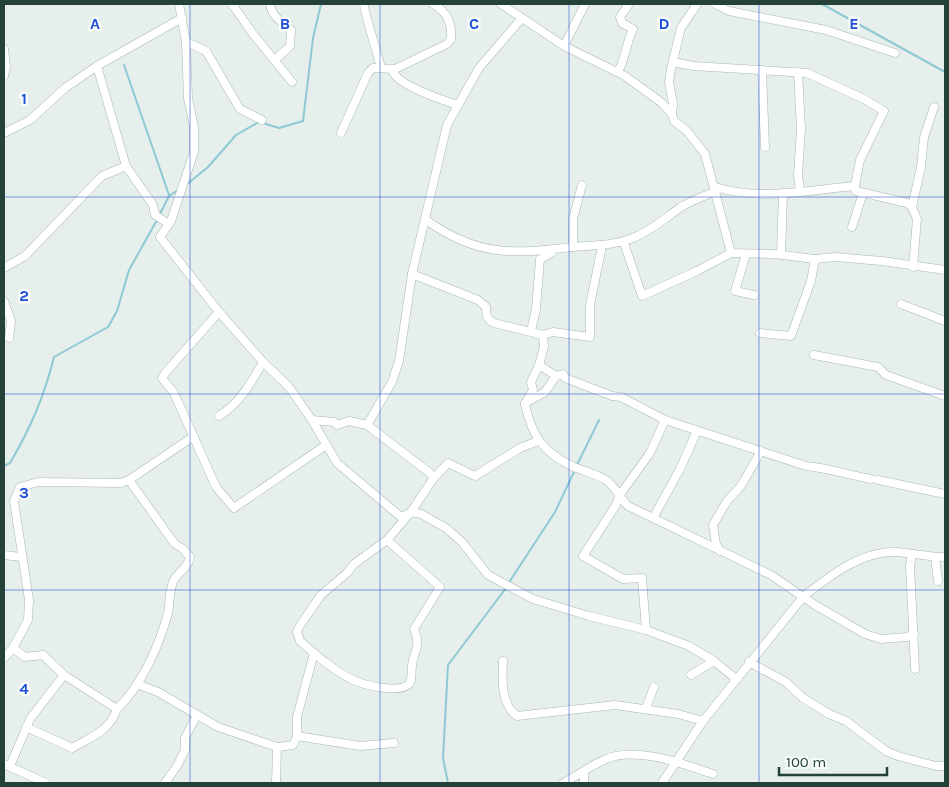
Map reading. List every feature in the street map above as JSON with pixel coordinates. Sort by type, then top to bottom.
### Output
[{"type":"street","points":[[178,4],[186,42],[188,98],[194,127],[194,152],[169,224],[160,237],[219,312],[263,362],[283,380],[312,420],[337,462],[401,517],[411,512],[421,514],[446,528],[462,542],[488,575],[508,587],[533,599],[589,616],[646,630],[690,646],[714,661],[736,679]]},
{"type":"street","points":[[232,4],[292,82]]},
{"type":"street","points":[[270,4],[271,10],[278,20],[291,30],[290,46],[275,60]]},
{"type":"street","points":[[364,4],[382,68]]},
{"type":"street","points":[[341,133],[368,72],[373,68],[395,69],[447,44],[451,39],[447,7],[433,4]]},
{"type":"street","points":[[501,4],[564,46],[618,72],[662,103],[672,114]]},
{"type":"street","points":[[564,46],[585,4]]},
{"type":"street","points":[[618,72],[623,63],[628,40],[633,29],[622,23],[620,17],[629,4]]},
{"type":"street","points":[[697,4],[681,28],[673,62],[669,82],[673,104],[672,114],[674,121],[687,131],[705,154],[731,253]]},
{"type":"street","points":[[715,4],[729,11],[826,30],[895,53]]},
{"type":"street","points":[[4,133],[30,120],[65,88],[97,66],[182,18]]},
{"type":"street","points":[[368,425],[392,382],[399,361],[412,274],[447,125],[479,68],[522,18]]},
{"type":"street","points":[[186,42],[206,51],[240,109],[262,120]]},
{"type":"street","points":[[4,49],[6,67],[4,76]]},
{"type":"street","points":[[673,62],[693,66],[798,72],[820,78],[884,111],[860,160],[854,186],[856,191],[907,203],[912,207],[917,219],[913,267]]},
{"type":"street","points":[[97,66],[126,166],[153,205],[155,215],[169,224]]},
{"type":"street","points":[[395,69],[393,72],[395,76],[406,83],[434,97],[458,105]]},
{"type":"street","points":[[762,70],[765,147]]},
{"type":"street","points":[[798,72],[801,129],[798,175],[800,191]]},
{"type":"street","points":[[912,207],[921,167],[924,137],[934,107]]},
{"type":"street","points":[[4,268],[25,256],[102,176],[126,166]]},
{"type":"street","points":[[573,247],[573,219],[582,185]]},
{"type":"street","points":[[426,220],[455,236],[499,252],[555,250],[602,246],[632,238],[664,222],[681,207],[715,189],[733,192],[783,193],[854,186]]},
{"type":"street","points":[[781,255],[783,193]]},
{"type":"street","points":[[852,227],[863,193]]},
{"type":"street","points":[[624,243],[642,296],[698,271],[731,253],[781,255],[815,259],[835,257],[882,261],[913,267],[945,270]]},
{"type":"street","points":[[412,274],[478,300],[486,307],[486,314],[489,320],[494,323],[543,335],[552,332],[590,337],[590,305],[602,246]]},
{"type":"street","points":[[531,331],[536,309],[540,259],[555,250]]},
{"type":"street","points":[[746,254],[734,290],[754,295]]},
{"type":"street","points":[[760,333],[791,336],[811,281],[815,259]]},
{"type":"street","points":[[4,301],[11,321],[9,338]]},
{"type":"street","points":[[901,304],[945,321]]},
{"type":"street","points":[[219,312],[162,378],[174,393],[216,487],[234,508],[326,444]]},
{"type":"street","points":[[543,335],[544,347],[539,365],[531,382],[533,390],[525,404],[538,441],[547,451],[570,465],[605,480],[617,489],[619,496],[628,506],[771,575],[802,597],[873,637],[881,639],[907,637],[914,634]]},
{"type":"street","points":[[814,355],[878,368],[886,375],[945,396]]},
{"type":"street","points":[[219,416],[230,409],[244,394],[263,362]]},
{"type":"street","points":[[539,365],[556,376]]},
{"type":"street","points":[[525,404],[545,392],[556,376],[563,374],[565,378],[612,396],[621,397],[665,420],[742,444],[761,452],[819,469],[834,469],[849,475],[945,494]]},
{"type":"street","points":[[312,420],[334,422],[337,425],[354,421],[368,425],[430,473],[433,479]]},
{"type":"street","points":[[646,630],[642,578],[623,579],[583,556],[616,505],[619,496],[650,454],[665,420]]},
{"type":"street","points":[[653,518],[680,469],[697,431]]},
{"type":"street","points":[[117,709],[64,675],[43,655],[25,657],[8,651],[28,620],[29,600],[14,501],[20,488],[38,482],[107,483],[129,480],[194,436]]},
{"type":"street","points":[[387,540],[440,587],[414,629],[419,640],[408,685],[400,689],[386,688],[352,680],[316,655],[300,640],[297,632],[303,619],[321,594],[348,573],[354,564],[387,540],[411,512],[433,479],[448,463],[475,476],[520,448],[538,441]]},
{"type":"street","points":[[720,551],[716,544],[712,525],[727,501],[741,486],[761,452]]},
{"type":"street","points":[[26,727],[72,748],[102,733],[108,727],[117,709],[128,698],[152,656],[168,613],[173,581],[188,565],[190,557],[174,543],[163,524],[129,480]]},
{"type":"street","points":[[662,783],[703,721],[802,597],[818,585],[869,556],[894,552],[945,557]]},
{"type":"street","points":[[912,554],[910,566],[915,669]]},
{"type":"street","points":[[4,556],[21,557]]},
{"type":"street","points":[[935,557],[938,581]]},
{"type":"street","points":[[137,684],[158,692],[218,727],[276,747],[292,745],[297,736],[296,717],[316,655]]},
{"type":"street","points":[[503,661],[501,684],[511,712],[517,716],[615,705],[646,708],[703,721]]},
{"type":"street","points":[[691,675],[714,661]]},
{"type":"street","points":[[749,662],[786,682],[803,698],[829,714],[846,721],[886,751],[936,766],[945,766]]},
{"type":"street","points":[[46,783],[7,765],[26,727],[64,675]]},
{"type":"street","points":[[646,708],[654,687]]},
{"type":"street","points":[[165,783],[185,750],[185,738],[197,715]]},
{"type":"street","points":[[297,736],[360,746],[394,743]]},
{"type":"street","points":[[276,747],[276,783]]},
{"type":"street","points":[[563,783],[605,759],[621,756],[647,755],[676,761],[713,774]]},
{"type":"street","points":[[584,772],[584,783]]},
{"type":"waterway","points":[[263,123],[279,128],[303,121],[313,38],[321,4]]},
{"type":"waterway","points":[[822,4],[945,72]]},
{"type":"waterway","points":[[124,65],[169,195]]},
{"type":"waterway","points":[[186,185],[208,167],[236,135],[259,122]]},
{"type":"waterway","points":[[159,216],[169,196],[178,190]]},
{"type":"waterway","points":[[4,466],[10,463],[31,424],[46,385],[54,357],[108,327],[117,311],[129,270],[157,220]]},
{"type":"waterway","points":[[577,465],[599,420]]},
{"type":"waterway","points":[[508,584],[555,512],[575,470]]},
{"type":"waterway","points":[[448,783],[443,758],[448,665],[506,588]]}]
